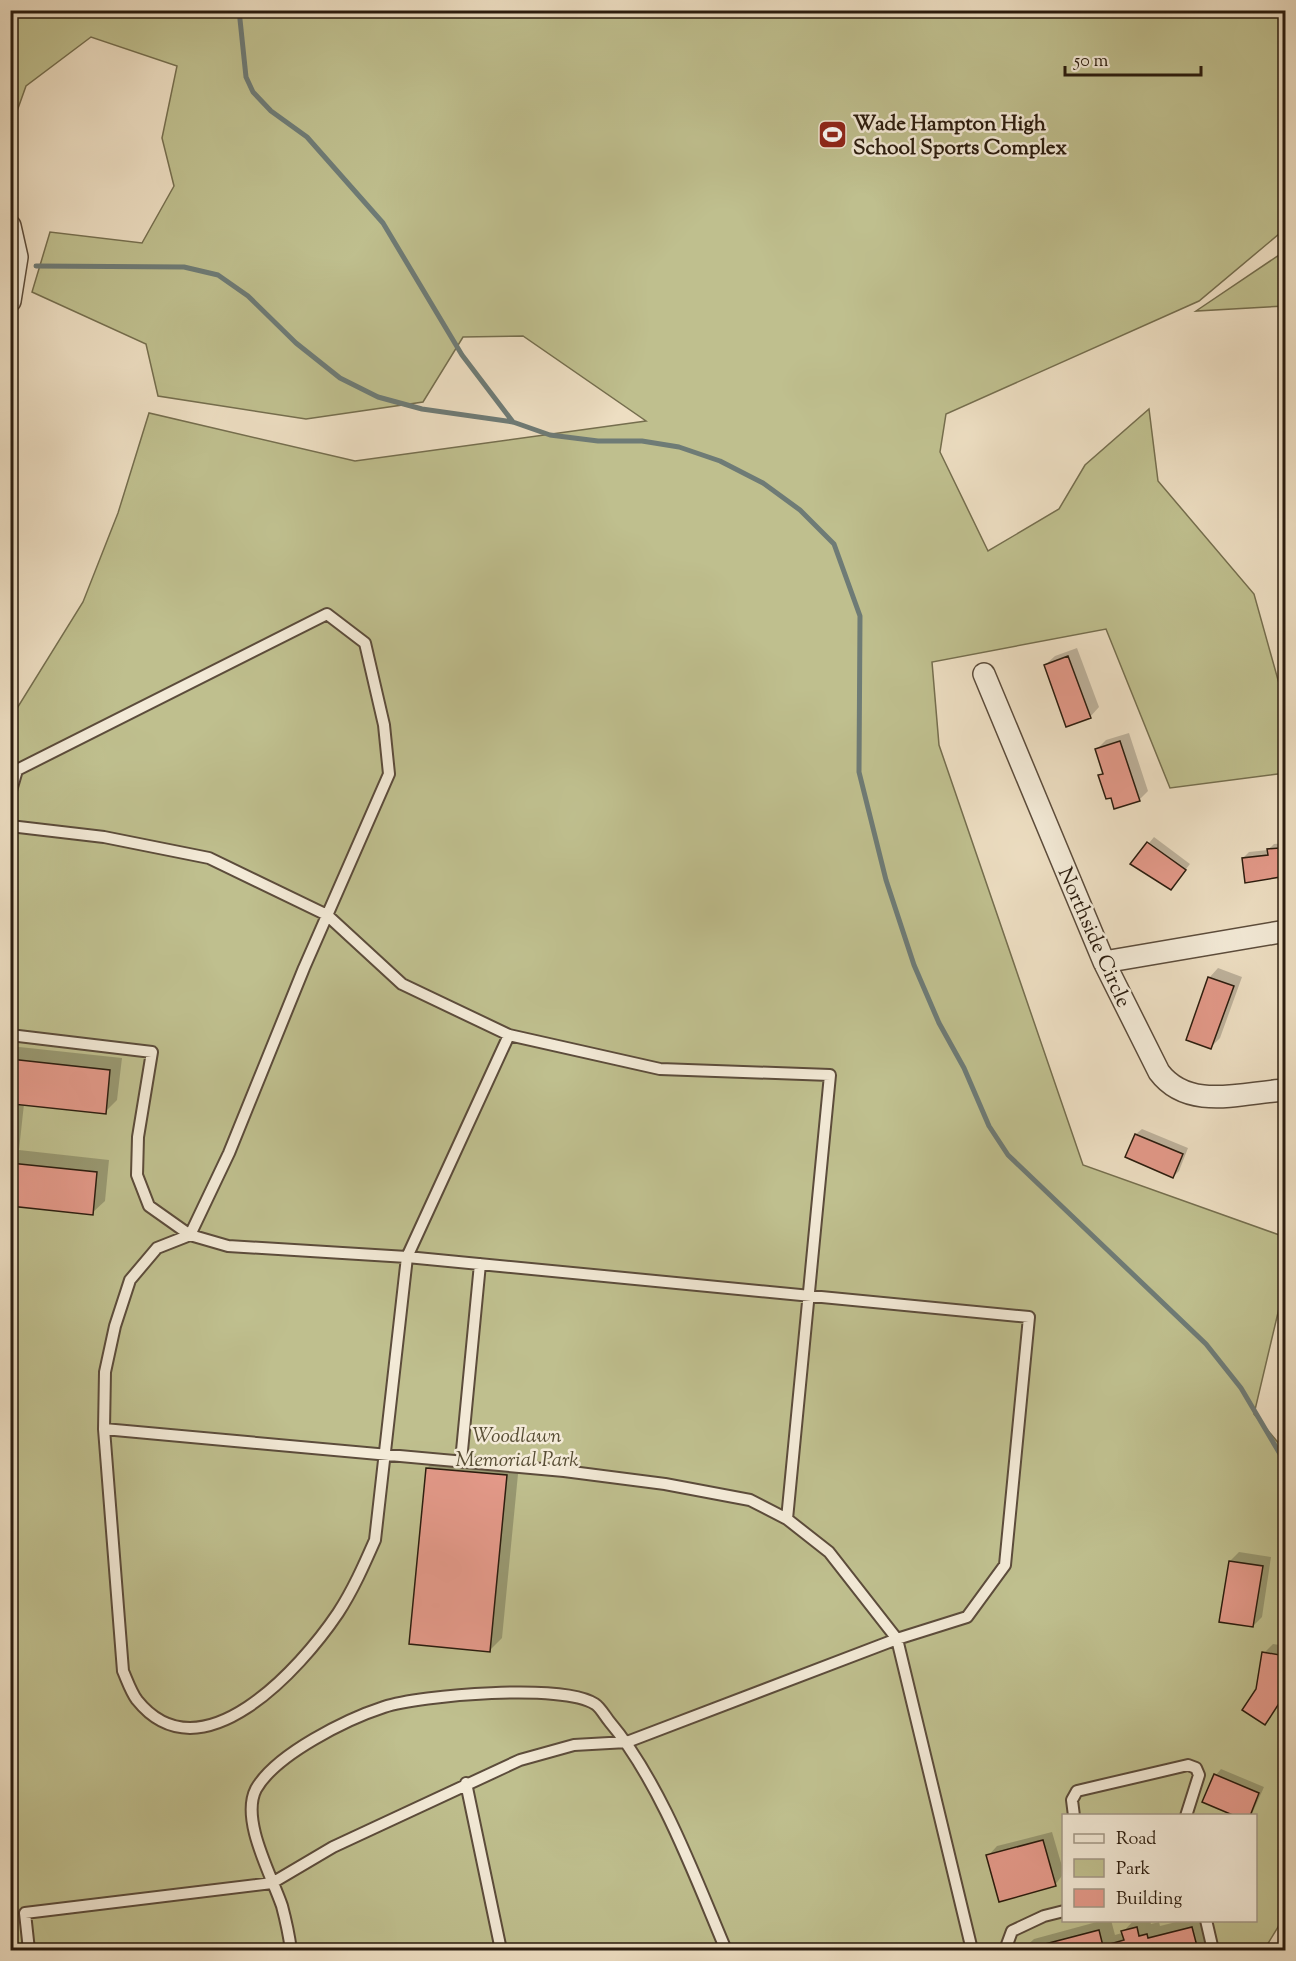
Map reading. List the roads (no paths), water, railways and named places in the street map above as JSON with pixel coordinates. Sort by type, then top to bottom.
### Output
[{"type":"street","points":[[10,226],[17,257],[10,301]]},
{"type":"street","name":"Northside Circle","points":[[984,674],[1104,962],[1152,1060],[1173,1086],[1193,1095],[1211,1097],[1286,1090]]},
{"type":"street","points":[[1104,962],[1286,931]]},
{"type":"lane","points":[[10,794],[17,770],[327,614],[366,643],[384,725],[389,774],[327,915],[229,1153],[190,1235],[157,1248],[130,1280],[115,1326],[105,1372],[104,1429],[123,1671],[136,1699],[155,1717],[179,1727],[205,1728],[245,1711],[281,1681],[338,1613],[375,1540],[407,1257],[508,1035]]},
{"type":"lane","points":[[10,826],[104,837],[209,858],[327,915],[402,984],[508,1035],[660,1069],[830,1075],[807,1295],[788,1518]]},
{"type":"lane","points":[[10,1035],[152,1052],[138,1137],[137,1175],[149,1206],[190,1235],[228,1246],[407,1257],[1029,1317],[1005,1565],[968,1617],[897,1639],[627,1742],[574,1744],[520,1760],[466,1783],[333,1847],[273,1883],[25,1913],[29,1950]]},
{"type":"lane","points":[[461,1461],[480,1264]]},
{"type":"lane","points":[[104,1429],[384,1456],[461,1461],[664,1484],[750,1500],[788,1518],[830,1552],[897,1639],[972,1950]]},
{"type":"lane","points":[[291,1950],[282,1906],[253,1826],[252,1808],[256,1790],[277,1765],[302,1746],[385,1706],[465,1695],[527,1692],[563,1694],[595,1704],[627,1742],[682,1845],[726,1950]]},
{"type":"lane","points":[[1074,1814],[1072,1800],[1077,1791],[1188,1765],[1196,1768],[1199,1775],[1186,1814]]},
{"type":"lane","points":[[466,1783],[501,1950]]},
{"type":"lane","points":[[1005,1950],[1012,1931],[1044,1916],[1062,1912]]},
{"type":"lane","points":[[1206,1922],[1213,1950]]},
{"type":"waterway","points":[[239,10],[246,77],[253,92],[271,111],[307,137],[383,223],[462,355],[513,422]]},
{"type":"waterway","points":[[36,266],[184,267],[218,275],[248,296],[296,343],[340,378],[378,397],[422,409],[513,422],[550,435],[598,441],[642,441],[679,447],[720,461],[763,483],[800,510],[834,544],[860,616],[859,772],[886,880],[914,965],[939,1023],[964,1068],[989,1126],[1008,1155],[1206,1344],[1241,1388],[1286,1464]]},
{"type":"place","name":"Wade Hampton High School Sports Complex","points":[[832,135]]},
{"type":"park label","name":"Woodlawn Memorial Park","points":[[517,1447]]}]
